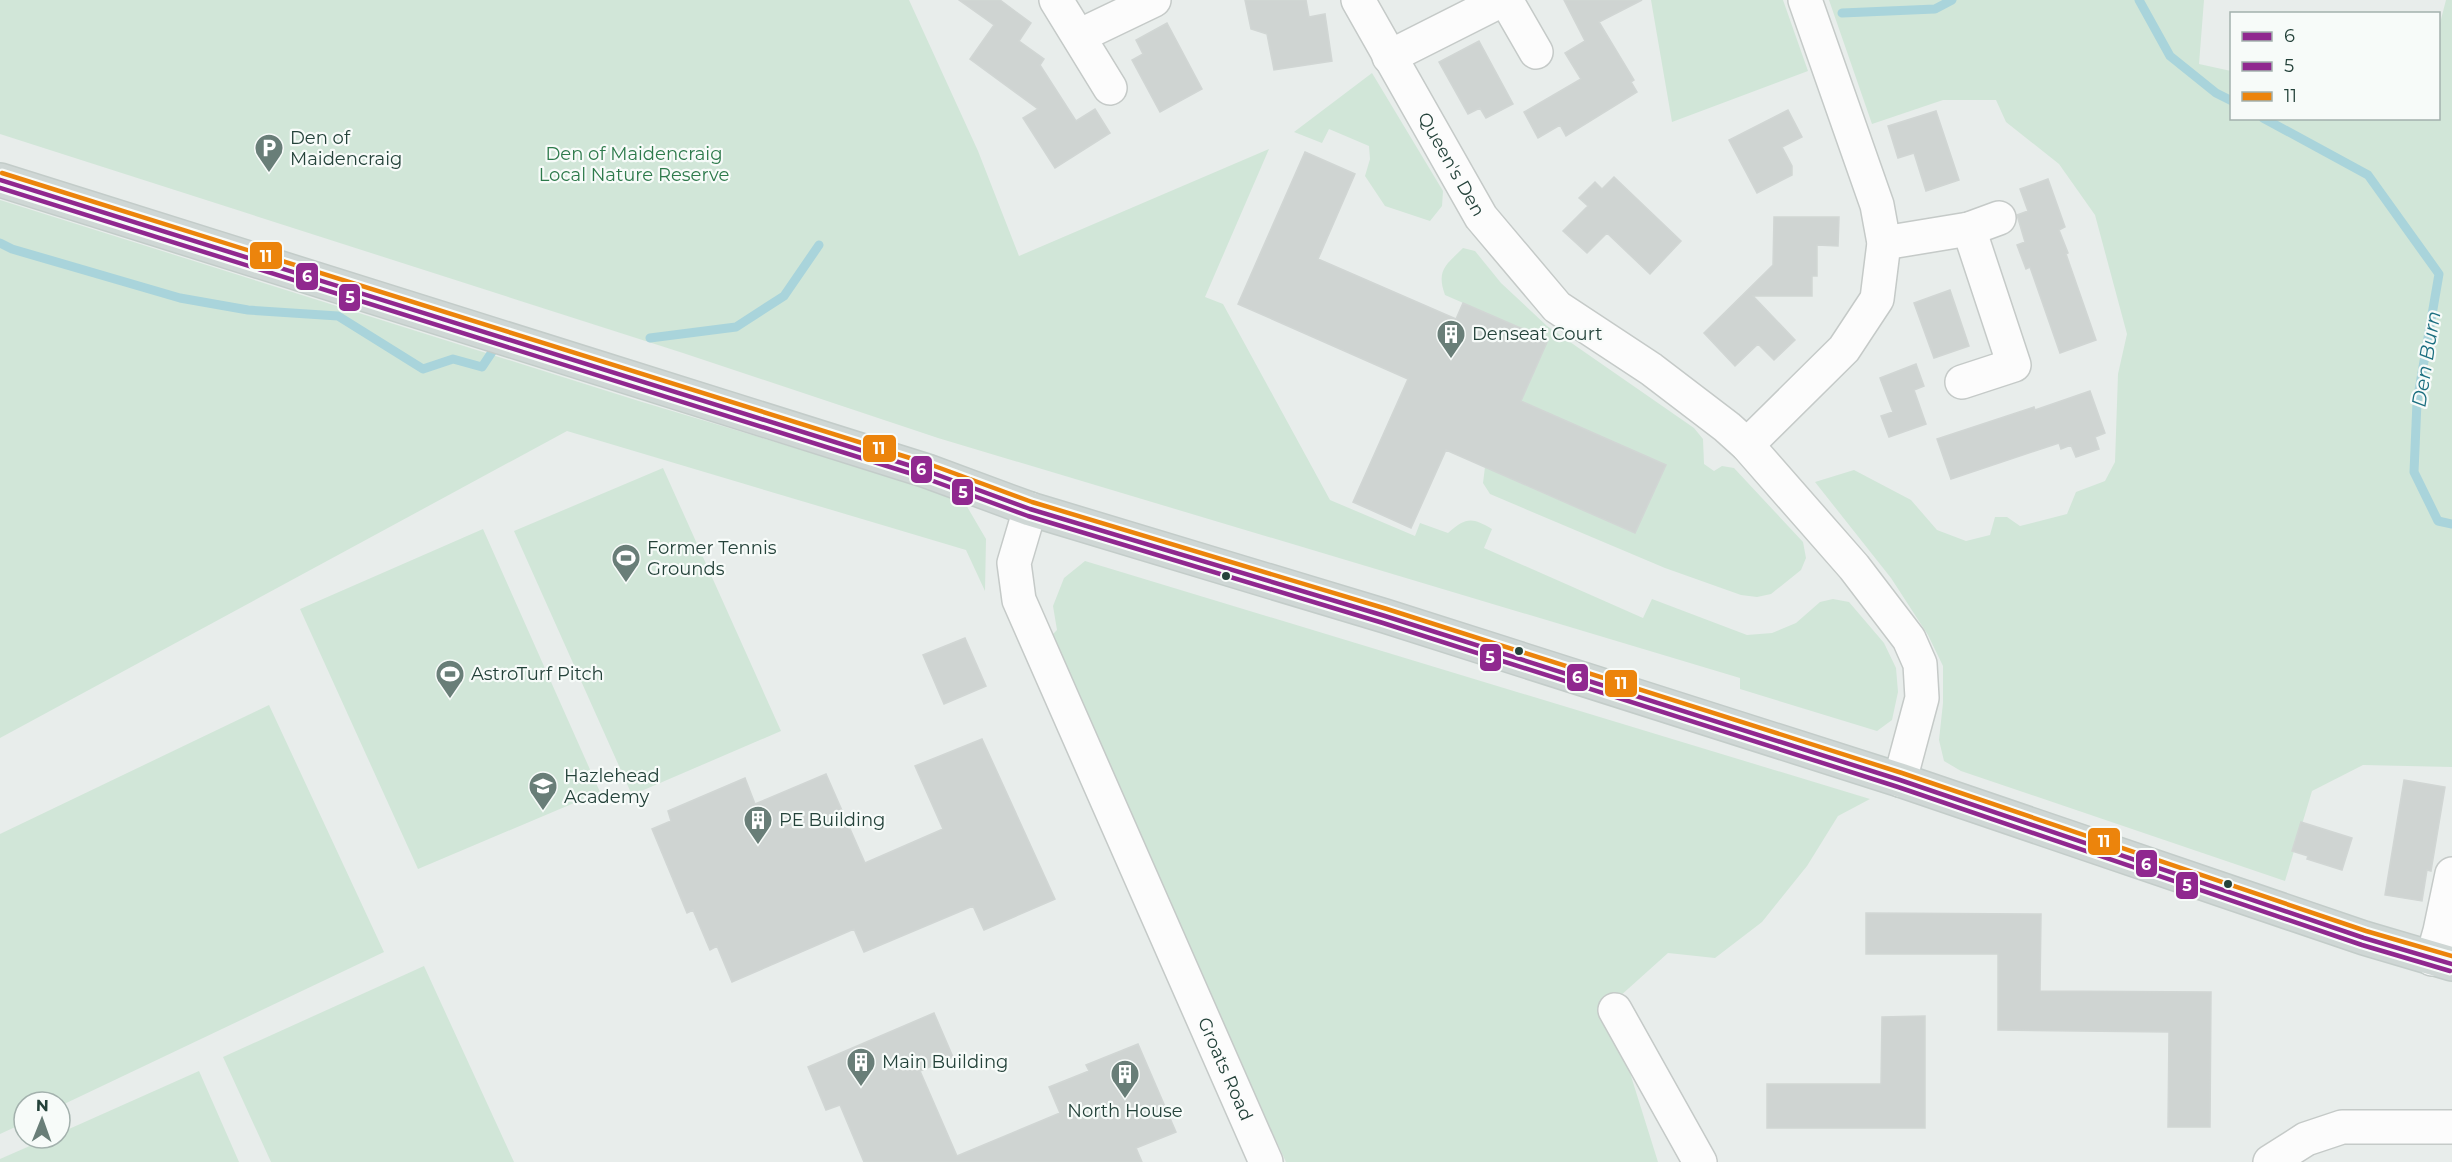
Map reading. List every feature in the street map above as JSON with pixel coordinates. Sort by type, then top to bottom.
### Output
[{"type":"main road","points":[[0,180],[927,471],[1030,509],[1385,616],[1900,780],[2364,938],[2442,961]]},
{"type":"street","points":[[1056,0],[1110,88]]},
{"type":"street","points":[[1079,36],[1154,0]]},
{"type":"street","name":"Queen's Den","points":[[1358,0],[1481,217],[1557,307],[1651,369],[1747,445],[1854,567],[1909,639],[1920,664],[1922,698],[1900,780]]},
{"type":"street","points":[[1389,57],[1504,0],[1536,52]]},
{"type":"street","points":[[1747,445],[1844,349],[1877,300],[1884,243],[1877,205],[1805,0]]},
{"type":"street","points":[[1884,243],[1984,223],[2014,364],[1962,382]]},
{"type":"street","name":"Groats Road","points":[[1030,509],[1014,563],[1019,600],[1266,1162]]},
{"type":"street","points":[[2442,961],[2452,874]]},
{"type":"street","points":[[1615,1010],[1700,1162]]},
{"type":"street","points":[[2270,1162],[2306,1138],[2342,1127],[2452,1127]]},
{"type":"green space","name":"Den of Maidencraig Local Nature Reserve","points":[[0,0],[909,0],[978,151],[1019,256],[1269,149],[1205,297],[1223,304],[1330,500],[1415,536],[1420,523],[1448,533],[1469,520],[1479,522],[1492,529],[1484,548],[1643,618],[1652,599],[1747,635],[1772,633],[1796,623],[1820,602],[1833,599],[1849,602],[1884,643],[1896,668],[1898,692],[1892,720],[1877,731],[1740,689],[1740,678],[938,438],[683,353],[0,134]]},
{"type":"green space","points":[[1651,0],[1783,0],[1808,71],[1672,122]]},
{"type":"green space","points":[[1829,0],[2204,0],[2199,64],[2230,71],[2230,120],[2440,120],[2440,23],[2446,0],[2452,0],[2452,767],[2363,765],[2312,791],[2285,881],[1961,771],[1944,761],[1939,740],[1943,703],[1943,666],[1928,635],[1891,578],[1815,482],[1854,470],[1911,500],[1937,530],[1966,541],[1990,535],[1995,517],[2007,517],[2020,526],[2067,514],[2076,492],[2105,481],[2115,462],[2118,374],[2127,334],[2095,215],[2059,164],[2006,122],[1996,100],[1943,100],[1872,124]]},
{"type":"green space","points":[[1372,73],[1443,191],[1442,206],[1430,221],[1385,206],[1365,176],[1370,159],[1369,146],[1329,129],[1322,143],[1294,132]]},
{"type":"green space","points":[[0,200],[642,402],[962,498],[986,539],[985,591],[966,550],[567,431],[0,738]]},
{"type":"green space","points":[[1463,248],[1475,251],[1501,283],[1547,326],[1694,428],[1703,439],[1704,464],[1714,471],[1722,466],[1734,468],[1803,542],[1806,558],[1801,570],[1771,594],[1757,597],[1741,595],[1665,568],[1490,494],[1483,483],[1485,467],[1635,533],[1665,465],[1521,401],[1548,340],[1445,295],[1442,286],[1444,268]]},
{"type":"green space","name":"Former Tennis Grounds","points":[[663,468],[781,731],[632,795],[514,531]]},
{"type":"green space","name":"AstroTurf Pitch","points":[[483,529],[600,792],[418,869],[300,609]]},
{"type":"green space","points":[[1085,561],[1870,799],[1838,816],[1807,866],[1762,922],[1715,958],[1668,953],[1609,1006],[1658,1162],[1286,1162],[1099,758],[1051,636],[1057,630],[1053,606],[1064,578]]},
{"type":"green space","points":[[269,705],[384,952],[72,1100],[72,1090],[12,1090],[12,1128],[0,1134],[0,834]]},
{"type":"green space","points":[[424,966],[514,1162],[271,1162],[223,1057]]},
{"type":"green space","points":[[199,1071],[239,1162],[0,1162],[0,1159],[21,1150],[72,1150],[72,1128]]},
{"type":"building","points":[[959,0],[1000,0],[1031,23],[1019,41],[1044,59],[1040,65],[1076,121],[1095,109],[1110,133],[1055,168],[1023,118],[1038,109],[970,59],[994,25]]},
{"type":"building","points":[[1245,0],[1306,0],[1309,17],[1325,14],[1332,61],[1274,70],[1267,34],[1251,29]]},
{"type":"building","points":[[1564,0],[1642,0],[1599,22],[1634,80],[1631,82],[1637,92],[1566,136],[1560,125],[1538,138],[1524,112],[1581,79],[1565,53],[1585,41]]},
{"type":"building","points":[[1167,23],[1202,89],[1160,112],[1132,60],[1143,54],[1136,40]]},
{"type":"building","points":[[1479,41],[1513,104],[1486,118],[1480,108],[1468,114],[1439,62]]},
{"type":"building","points":[[1788,110],[1802,137],[1782,147],[1792,166],[1792,175],[1757,193],[1729,140]]},
{"type":"building","points":[[1936,111],[1959,180],[1926,191],[1914,153],[1898,158],[1888,126]]},
{"type":"building","name":"Denseat Court","points":[[1305,152],[1355,174],[1318,259],[1456,319],[1463,303],[1548,340],[1521,401],[1666,465],[1635,533],[1446,450],[1411,528],[1353,502],[1408,379],[1238,304]]},
{"type":"building","points":[[1614,177],[1681,241],[1650,274],[1607,233],[1587,253],[1563,231],[1588,206],[1579,198],[1595,182],[1602,189]]},
{"type":"building","points":[[2048,179],[2065,227],[2059,230],[2068,253],[2066,254],[2096,340],[2060,353],[2030,267],[2026,269],[2017,245],[2025,242],[2017,215],[2028,211],[2020,189]]},
{"type":"building","points":[[1774,217],[1839,217],[1838,246],[1817,245],[1817,276],[1812,276],[1812,296],[1753,296],[1795,340],[1774,360],[1758,344],[1735,366],[1704,333],[1773,265]]},
{"type":"building","points":[[1950,290],[1969,346],[1934,358],[1914,303]]},
{"type":"building","points":[[1916,364],[1924,386],[1914,390],[1926,424],[1889,437],[1881,416],[1893,412],[1880,378]]},
{"type":"building","points":[[2090,391],[2105,433],[2095,437],[2099,449],[2076,457],[2071,445],[2061,449],[2059,443],[1951,479],[1937,439]]},
{"type":"building","points":[[965,638],[986,686],[944,704],[923,655]]},
{"type":"building","name":"PE Building","points":[[982,739],[1055,899],[984,930],[973,906],[864,952],[854,929],[732,982],[717,946],[710,950],[693,910],[687,913],[652,829],[671,821],[668,811],[745,778],[755,804],[826,774],[865,863],[943,829],[915,766]]},
{"type":"building","points":[[2404,780],[2445,787],[2431,871],[2427,870],[2422,901],[2385,895]]},
{"type":"building","points":[[2301,822],[2352,838],[2342,870],[2307,859],[2308,856],[2292,851]]},
{"type":"building","points":[[1866,913],[2041,914],[2040,991],[2211,992],[2210,1127],[2168,1127],[2169,1032],[1998,1030],[1998,954],[1866,954]]},
{"type":"building","points":[[934,1013],[953,1057],[920,1071],[957,1156],[1060,1113],[1049,1087],[1089,1071],[1086,1065],[1138,1044],[1176,1132],[1136,1148],[1142,1162],[864,1162],[840,1105],[826,1110],[808,1067]]},
{"type":"building","points":[[1925,1016],[1925,1128],[1767,1128],[1767,1084],[1881,1084],[1882,1017]]},
{"type":"waterway","points":[[1842,13],[1935,9],[1952,0]]},
{"type":"waterway","name":"Den Burn","points":[[2139,0],[2170,56],[2216,93],[2230,100]]},
{"type":"waterway","name":"Den Burn","points":[[2267,120],[2368,175],[2439,274],[2417,402],[2414,472],[2438,521],[2452,524]]},
{"type":"waterway","points":[[0,243],[12,249],[180,298],[248,310],[338,316],[423,369],[453,359],[482,367],[494,349]]},
{"type":"waterway","points":[[650,338],[736,327],[784,296],[819,245]]},
{"type":"transit line","name":"11","points":[[2,173],[929,464],[1032,502],[1387,609],[1902,773],[2366,931],[2452,956]]},
{"type":"transit line","name":"6","points":[[0,180],[927,471],[1030,509],[1385,616],[1900,780],[2364,938],[2452,964]]},
{"type":"transit line","name":"5","points":[[0,188],[925,478],[1028,516],[1383,623],[1898,787],[2362,945],[2450,971]]},
{"type":"place","name":"Den of Maidencraig","points":[[269,174]]},
{"type":"place","name":"Denseat Court","points":[[1451,360]]},
{"type":"place","name":"Former Tennis Grounds","points":[[626,584]]},
{"type":"place","name":"AstroTurf Pitch","points":[[450,700]]},
{"type":"place","name":"Hazlehead Academy","points":[[543,812]]},
{"type":"place","name":"PE Building","points":[[758,846]]},
{"type":"place","name":"Main Building","points":[[861,1088]]},
{"type":"place","name":"North House","points":[[1125,1100]]}]
